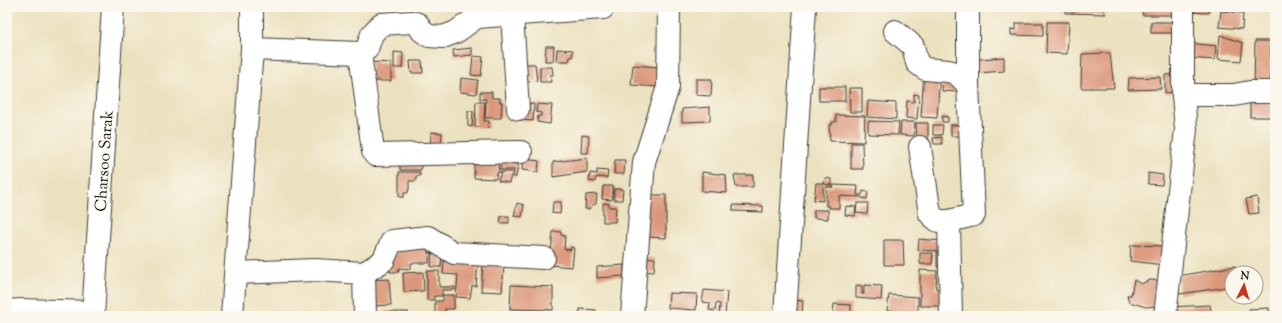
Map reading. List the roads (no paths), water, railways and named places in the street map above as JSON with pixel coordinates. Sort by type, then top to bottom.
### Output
[{"type":"street","name":"Charsoo Sarak","points":[[93,314],[113,7]]},
{"type":"street","points":[[232,316],[252,49],[252,7]]},
{"type":"street","points":[[632,316],[644,162],[668,87],[674,7]]},
{"type":"street","points":[[785,316],[805,7]]},
{"type":"street","points":[[920,147],[930,214],[938,221],[949,221],[974,215],[968,85],[968,7]]},
{"type":"street","points":[[1165,316],[1186,129],[1183,95],[1183,7]]},
{"type":"street","points":[[252,49],[360,53],[366,49],[372,34],[381,24],[412,22],[418,24],[422,31],[429,36],[443,37],[456,32],[477,17],[603,8]]},
{"type":"street","points":[[512,14],[518,109]]},
{"type":"street","points":[[895,31],[913,46],[917,63],[925,69],[956,73],[968,85]]},
{"type":"street","points":[[360,53],[373,151],[375,155],[521,152]]},
{"type":"street","points":[[1183,95],[1234,95],[1250,92],[1275,92]]},
{"type":"street","points":[[949,221],[951,316]]},
{"type":"street","points":[[236,273],[315,270],[364,273],[383,261],[392,241],[428,237],[454,253],[544,258]]},
{"type":"street","points":[[364,273],[365,316]]},
{"type":"street","points":[[7,311],[21,310],[93,314]]}]
